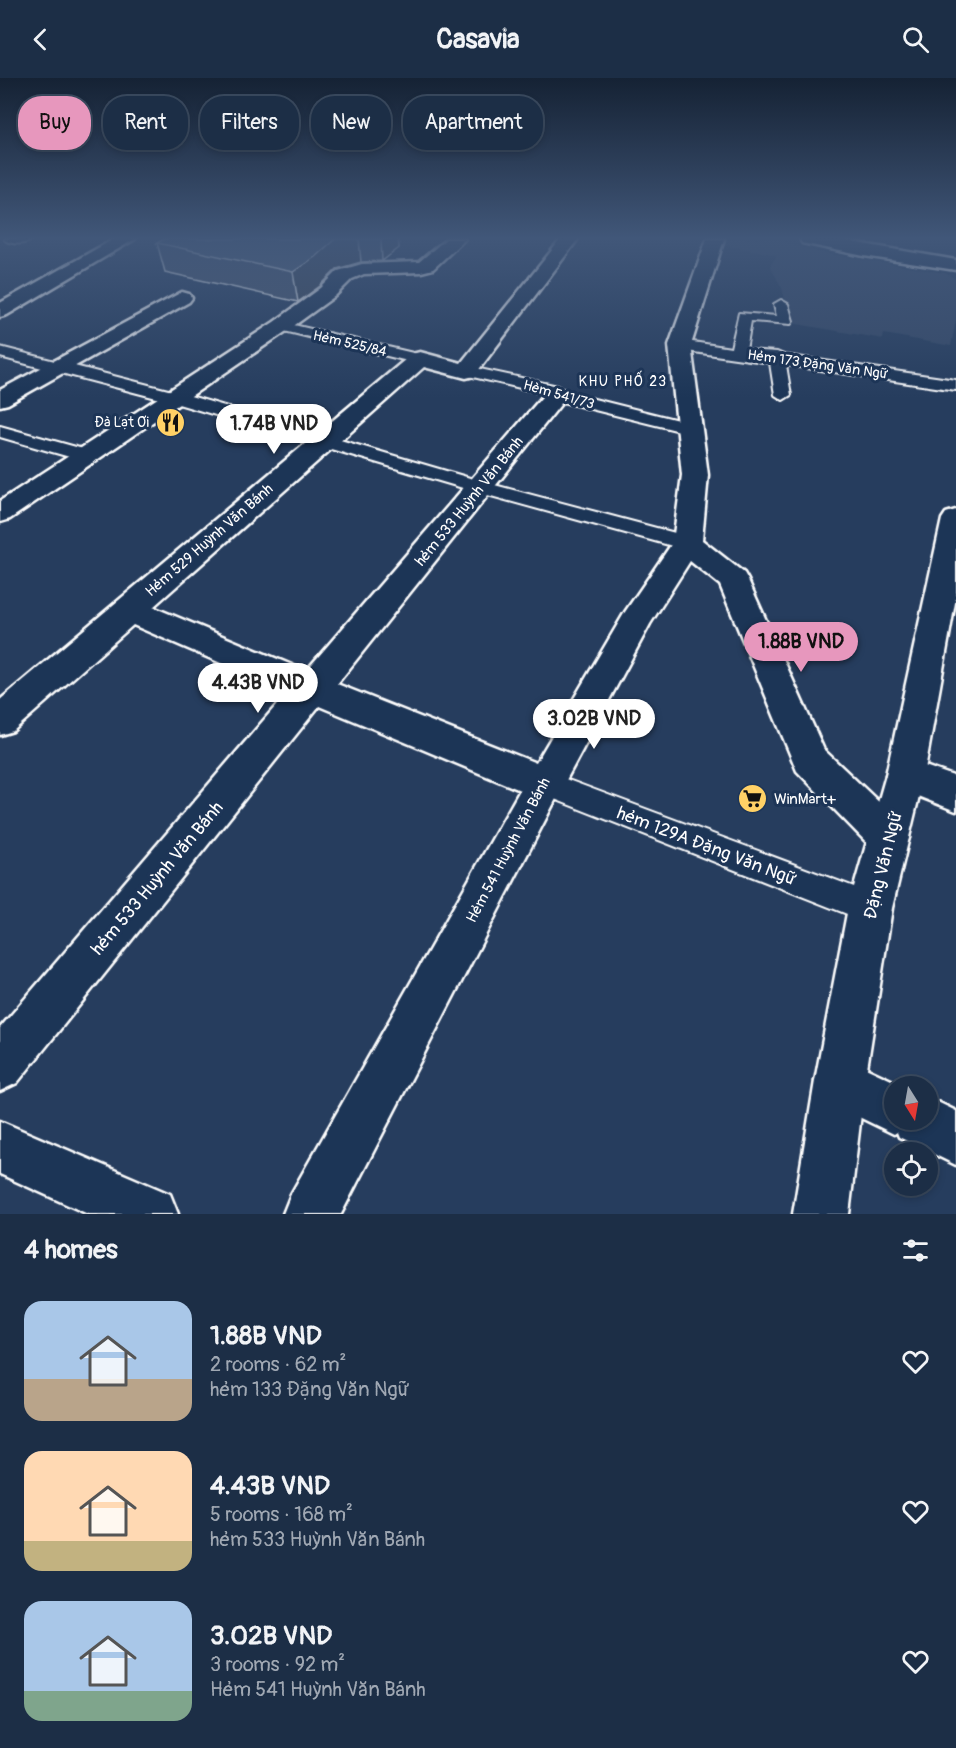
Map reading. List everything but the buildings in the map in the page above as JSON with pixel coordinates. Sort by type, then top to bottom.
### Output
[{"type":"street","points":[[0,311],[33,292]]},
{"type":"street","points":[[0,513],[281,326],[324,292]]},
{"type":"street","points":[[420,359],[466,370],[528,292]]},
{"type":"street","name":"Hẻm 541 Huỳnh Văn Bánh","points":[[311,1214],[544,783],[636,620],[687,543],[695,475],[680,345],[698,292]]},
{"type":"street","points":[[0,399],[182,298]]},
{"type":"street","name":"Hẻm 529 Huỳnh Văn Bánh","points":[[0,721],[420,359]]},
{"type":"street","name":"hẻm 533 Huỳnh Văn Bánh","points":[[0,1066],[556,395]]},
{"type":"street","name":"Đặng Văn Ngữ","points":[[821,1214],[840,1081],[870,908],[947,608],[956,519]]},
{"type":"street","points":[[687,543],[734,580],[810,760],[889,838]]},
{"type":"street","name":"Hẻm 529 Huỳnh Văn Bánh","points":[[129,610],[314,689]]},
{"type":"street","points":[[314,689],[544,783]]},
{"type":"street","points":[[905,776],[956,794]]},
{"type":"street","points":[[840,1081],[884,1103]]},
{"type":"street","points":[[938,1130],[956,1139]]},
{"type":"street","points":[[0,1147],[150,1214]]},
{"type":"lane","points":[[738,352],[744,316],[786,321],[781,304]]},
{"type":"lane","name":"Hẻm 525/84","points":[[281,326],[420,359]]},
{"type":"lane","name":"Hẻm 173 Đặng Văn Ngữ","points":[[680,345],[777,357],[956,386]]},
{"type":"lane","points":[[0,352],[174,397],[326,440],[480,488],[687,543]]},
{"type":"lane","points":[[777,357],[783,395]]},
{"type":"lane","name":"Hèm 541/73","points":[[466,370],[552,390],[556,395],[688,428]]},
{"type":"lane","points":[[0,431],[87,456]]},
{"type":"lane","name":"hẻm 129A Đặng Văn Ngữ","points":[[544,783],[870,908]]},
{"type":"shaded area","points":[[783,292],[956,292],[956,320],[951,346],[884,334],[883,339],[791,323]]},
{"type":"place","name":"Đà Lạt Ơi","points":[[170,422]]},
{"type":"place","name":"WinMart+","points":[[753,799]]},
{"type":"district","name":"KHU PHỐ 23","points":[[623,381]]}]
